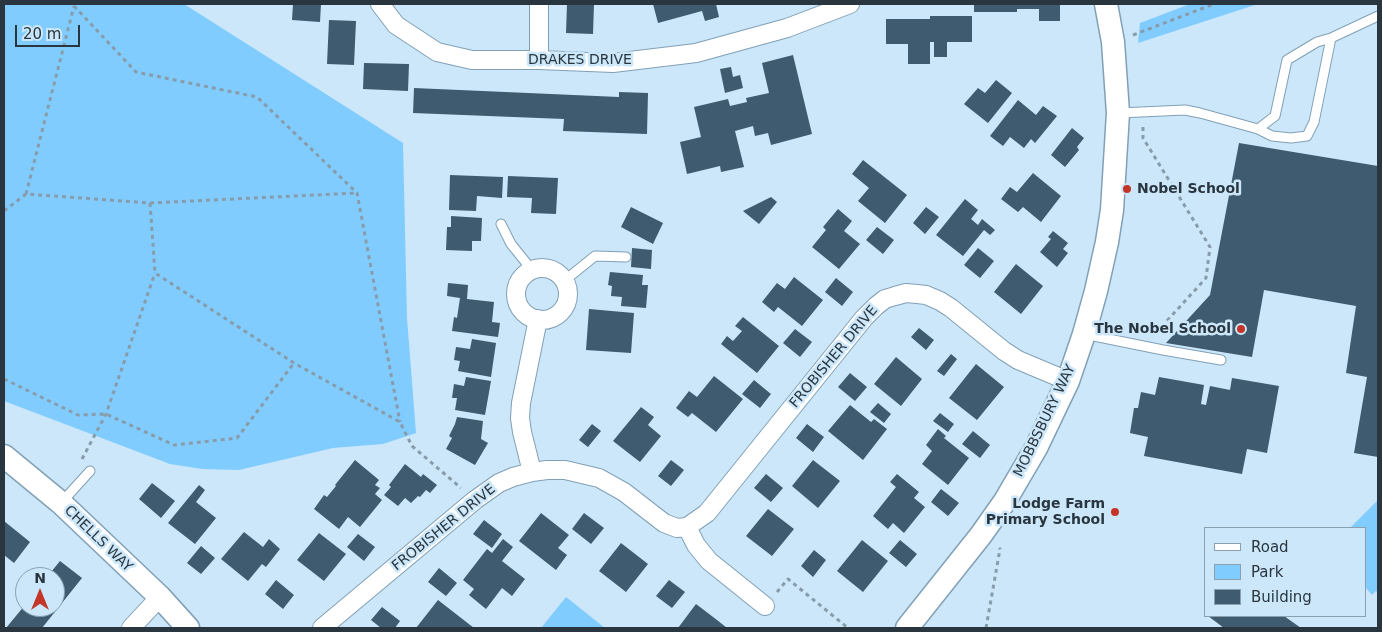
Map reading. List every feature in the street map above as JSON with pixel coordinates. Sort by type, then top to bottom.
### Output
[{"type":"street","name":"DRAKES DRIVE","points":[[380,4],[396,25],[438,52],[472,60],[612,63],[696,53],[787,28],[850,4]]},
{"type":"street","points":[[539,4],[539,60]]},
{"type":"street","name":"MOBBSBURY WAY","points":[[907,628],[981,535],[1005,501],[1036,448],[1068,381],[1084,334],[1096,291],[1112,210],[1118,113],[1113,42],[1106,4]]},
{"type":"street","points":[[550,269],[564,281],[567,289],[565,305],[554,316],[538,319],[523,312],[518,305],[516,288],[525,274],[532,270],[550,269]]},
{"type":"street","name":"FROBISHER DRIVE","points":[[322,628],[475,500],[499,483],[513,477],[532,472],[565,470],[599,478],[624,492],[664,523],[677,528],[687,527],[706,513],[864,318],[885,299],[906,293],[926,295],[940,301],[1004,351],[1033,367],[1068,381]]},
{"type":"street","points":[[532,472],[520,418],[521,403],[538,319]]},
{"type":"street","name":"CHELLS WAY","points":[[4,456],[61,504],[160,598],[188,628]]},
{"type":"street","points":[[687,527],[696,545],[710,561],[765,606]]},
{"type":"street","points":[[131,628],[160,598]]},
{"type":"lane","points":[[1258,129],[1275,116],[1287,60],[1317,42],[1331,38],[1378,16]]},
{"type":"lane","points":[[1118,113],[1185,110],[1258,129],[1272,136],[1291,138],[1307,136],[1314,122],[1331,38]]},
{"type":"lane","points":[[501,224],[511,244],[532,270]]},
{"type":"lane","points":[[564,281],[594,256],[626,257]]},
{"type":"lane","points":[[1084,334],[1221,360]]},
{"type":"lane","points":[[61,504],[90,471]]},
{"type":"path","points":[[1113,42],[1214,4]]},
{"type":"path","points":[[74,5],[136,72],[258,97],[357,193],[400,422],[412,446],[475,500]]},
{"type":"path","points":[[4,211],[26,194],[74,5]]},
{"type":"path","points":[[1143,112],[1143,138],[1210,246],[1206,278],[1144,346]]},
{"type":"path","points":[[26,194],[150,203],[357,193]]},
{"type":"path","points":[[90,471],[80,462],[106,414],[155,273],[150,203]]},
{"type":"path","points":[[155,273],[294,363],[400,422]]},
{"type":"path","points":[[4,379],[78,415],[106,414],[174,445],[237,438],[294,363]]},
{"type":"path","points":[[981,535],[1000,549],[986,628]]},
{"type":"path","points":[[765,606],[788,579],[848,628]]},
{"type":"green space","points":[[4,4],[184,4],[403,143],[407,318],[416,433],[383,444],[333,448],[239,470],[202,469],[170,464],[4,401]]},
{"type":"green space","points":[[1190,4],[1258,4],[1138,43],[1140,23]]},
{"type":"green space","points":[[1378,500],[1378,593],[1376,591],[1372,595],[1367,589],[1367,527],[1351,527]]},
{"type":"green space","points":[[566,597],[605,628],[541,628]]},
{"type":"building","points":[[293,4],[321,4],[320,22],[292,20]]},
{"type":"building","points":[[567,4],[594,4],[593,34],[566,33]]},
{"type":"building","points":[[653,4],[716,4],[719,17],[705,21],[702,11],[658,23]]},
{"type":"building","points":[[974,4],[1060,4],[1060,21],[1039,21],[1039,9],[1017,9],[1017,12],[974,12]]},
{"type":"building","points":[[930,16],[972,16],[972,42],[947,42],[947,57],[934,57],[934,42],[930,42],[930,64],[908,64],[908,44],[886,44],[886,19],[930,19]]},
{"type":"building","points":[[329,20],[356,21],[354,65],[327,64]]},
{"type":"building","points":[[793,55],[812,134],[771,145],[768,133],[755,136],[753,126],[735,131],[744,167],[721,172],[720,166],[687,174],[680,142],[701,137],[694,107],[728,99],[730,106],[747,102],[746,98],[769,93],[762,63]]},
{"type":"building","points":[[364,63],[409,64],[408,91],[363,89]]},
{"type":"building","points":[[731,67],[733,77],[740,75],[743,88],[725,93],[720,69]]},
{"type":"building","points":[[996,80],[1012,93],[988,123],[964,104],[978,88],[985,93]]},
{"type":"building","points":[[414,88],[619,97],[619,92],[648,93],[647,134],[563,131],[564,119],[413,113]]},
{"type":"building","points":[[1018,100],[1036,115],[1043,106],[1057,116],[1035,143],[1031,139],[1024,148],[1010,137],[1003,146],[990,136]]},
{"type":"building","points":[[1072,128],[1084,138],[1077,147],[1079,150],[1065,167],[1051,155]]},
{"type":"building","points":[[1239,143],[1378,166],[1378,457],[1354,453],[1367,377],[1346,373],[1356,306],[1264,290],[1252,357],[1166,343],[1210,295]]},
{"type":"building","points":[[863,160],[907,195],[885,223],[858,201],[869,188],[852,174]]},
{"type":"building","points":[[1033,173],[1061,196],[1041,222],[1023,207],[1018,212],[1001,199],[1010,187],[1017,192]]},
{"type":"building","points":[[450,175],[503,177],[502,198],[477,196],[476,211],[449,210]]},
{"type":"building","points":[[508,176],[558,178],[556,214],[531,213],[532,198],[507,197]]},
{"type":"building","points":[[771,197],[777,202],[759,224],[743,211]]},
{"type":"building","points":[[965,199],[978,210],[971,219],[978,225],[982,219],[995,230],[990,235],[984,230],[963,256],[936,235]]},
{"type":"building","points":[[631,207],[663,223],[653,244],[621,227]]},
{"type":"building","points":[[926,207],[939,217],[925,234],[913,223]]},
{"type":"building","points":[[838,209],[852,221],[844,231],[860,244],[839,269],[812,247],[826,230],[823,227]]},
{"type":"building","points":[[451,216],[482,218],[481,241],[472,241],[472,251],[446,250],[447,227],[451,227]]},
{"type":"building","points":[[877,227],[894,240],[883,254],[866,240]]},
{"type":"building","points":[[1053,231],[1068,243],[1063,249],[1068,253],[1057,267],[1040,252],[1051,239],[1048,237]]},
{"type":"building","points":[[632,248],[652,250],[651,269],[631,267]]},
{"type":"building","points":[[978,248],[994,261],[980,278],[964,265]]},
{"type":"building","points":[[1016,264],[1043,286],[1021,314],[994,292]]},
{"type":"building","points":[[610,272],[643,275],[642,285],[648,285],[646,308],[621,306],[622,297],[611,296],[612,286],[608,285]]},
{"type":"building","points":[[794,277],[823,300],[802,326],[778,307],[774,312],[762,302],[777,283],[785,289]]},
{"type":"building","points":[[836,278],[853,292],[842,306],[825,292]]},
{"type":"building","points":[[448,283],[468,285],[467,299],[494,302],[492,322],[500,323],[498,337],[452,331],[454,317],[457,318],[460,298],[447,296]]},
{"type":"building","points":[[589,309],[634,313],[631,353],[586,350]]},
{"type":"building","points":[[743,317],[779,346],[757,373],[721,344],[727,336],[733,341],[742,331],[735,326]]},
{"type":"building","points":[[919,328],[934,340],[926,350],[911,337]]},
{"type":"building","points":[[795,329],[812,342],[800,357],[783,343]]},
{"type":"building","points":[[472,339],[496,343],[491,377],[458,371],[460,361],[454,360],[456,347],[470,349]]},
{"type":"building","points":[[951,354],[957,359],[944,376],[937,371]]},
{"type":"building","points":[[896,357],[922,379],[901,406],[874,384]]},
{"type":"building","points":[[976,364],[1004,387],[977,420],[949,398]]},
{"type":"building","points":[[850,373],[867,387],[855,401],[838,387]]},
{"type":"building","points":[[714,376],[743,399],[716,432],[692,413],[688,417],[676,408],[689,391],[697,397]]},
{"type":"building","points":[[466,377],[491,381],[485,415],[455,410],[457,398],[452,398],[454,384],[464,386]]},
{"type":"building","points":[[1159,377],[1204,385],[1201,404],[1206,405],[1210,386],[1230,390],[1232,378],[1279,386],[1267,453],[1247,449],[1242,474],[1144,456],[1148,437],[1130,433],[1134,408],[1138,408],[1141,392],[1155,395]]},
{"type":"building","points":[[754,380],[771,394],[760,408],[742,394]]},
{"type":"building","points":[[878,403],[891,414],[884,423],[870,412]]},
{"type":"building","points":[[850,405],[871,422],[874,419],[887,429],[863,460],[828,431]]},
{"type":"building","points":[[641,407],[654,417],[648,425],[661,436],[640,462],[613,441]]},
{"type":"building","points":[[940,413],[954,424],[948,432],[933,421]]},
{"type":"building","points":[[457,417],[483,421],[481,439],[488,443],[475,465],[446,449],[452,438],[449,436]]},
{"type":"building","points":[[592,424],[601,431],[588,447],[579,440]]},
{"type":"building","points":[[807,424],[824,437],[813,452],[796,438]]},
{"type":"building","points":[[938,429],[946,436],[944,438],[969,458],[948,485],[922,464],[932,451],[926,445]]},
{"type":"building","points":[[973,431],[990,445],[980,458],[962,444]]},
{"type":"building","points":[[355,460],[379,480],[375,485],[380,488],[375,494],[382,500],[360,527],[348,517],[339,529],[314,509],[324,495],[327,497]]},
{"type":"building","points":[[671,460],[684,470],[671,486],[658,476]]},
{"type":"building","points":[[813,460],[840,481],[818,508],[792,486]]},
{"type":"building","points":[[405,464],[421,477],[423,474],[437,485],[430,493],[426,490],[411,503],[405,498],[398,506],[384,495]]},
{"type":"building","points":[[766,474],[783,488],[771,502],[754,488]]},
{"type":"building","points":[[897,474],[919,492],[914,498],[925,507],[904,533],[893,523],[888,529],[873,516],[896,487],[890,482]]},
{"type":"building","points":[[152,483],[175,501],[161,518],[139,499]]},
{"type":"building","points":[[199,485],[205,490],[196,502],[216,518],[195,544],[168,523]]},
{"type":"building","points":[[941,489],[959,503],[948,516],[931,502]]},
{"type":"building","points":[[768,509],[794,529],[772,556],[746,536]]},
{"type":"building","points":[[541,513],[569,535],[558,548],[567,555],[556,570],[519,541]]},
{"type":"building","points":[[584,513],[604,528],[591,544],[572,529]]},
{"type":"building","points":[[484,520],[502,534],[492,548],[473,534]]},
{"type":"building","points":[[4,521],[30,542],[14,563],[4,555]]},
{"type":"building","points":[[244,532],[263,547],[269,539],[280,549],[266,567],[262,564],[248,581],[221,559]]},
{"type":"building","points":[[319,533],[346,554],[324,581],[297,560]]},
{"type":"building","points":[[358,534],[375,547],[364,561],[347,547]]},
{"type":"building","points":[[503,539],[513,547],[502,561],[525,579],[512,596],[502,588],[486,609],[469,595],[474,589],[463,580],[487,549],[492,553]]},
{"type":"building","points":[[862,540],[888,561],[863,592],[837,571]]},
{"type":"building","points":[[900,540],[917,554],[906,567],[889,553]]},
{"type":"building","points":[[621,543],[648,564],[626,592],[599,571]]},
{"type":"building","points":[[201,546],[215,558],[201,574],[187,563]]},
{"type":"building","points":[[814,550],[826,560],[813,577],[801,566]]},
{"type":"building","points":[[60,561],[82,578],[65,599],[65,567],[55,567]]},
{"type":"building","points":[[439,568],[457,583],[446,596],[428,582]]},
{"type":"building","points":[[276,580],[294,595],[283,609],[265,594]]},
{"type":"building","points":[[669,580],[685,592],[672,608],[656,596]]},
{"type":"building","points":[[438,600],[474,628],[416,628]]},
{"type":"building","points":[[696,604],[717,620],[727,628],[678,628]]},
{"type":"building","points":[[382,607],[400,621],[395,628],[381,628],[371,620]]},
{"type":"building","points":[[15,617],[51,617],[42,628],[6,628]]},
{"type":"building","points":[[1209,617],[1285,617],[1301,628],[1224,628]]},
{"type":"place","name":"Nobel School","points":[[1127,189]]},
{"type":"place","name":"The Nobel School","points":[[1241,329]]},
{"type":"place","name":"Lodge Farm Primary School","points":[[1115,512]]}]
